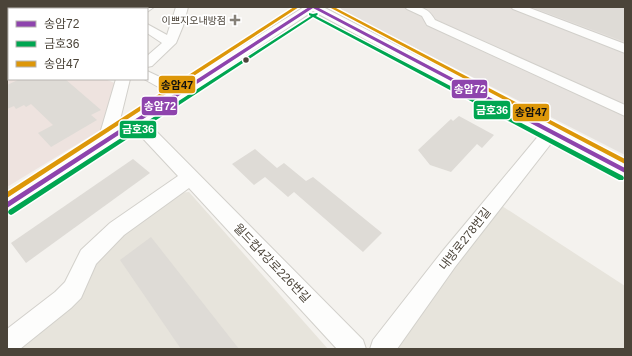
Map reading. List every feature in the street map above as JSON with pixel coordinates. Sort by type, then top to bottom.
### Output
[{"type":"street","points":[[148,62],[170,43],[179,24],[182,7]]},
{"type":"street","points":[[7,205],[313,7],[625,171]]},
{"type":"street","points":[[411,7],[432,10],[431,22],[625,111]]},
{"type":"street","points":[[517,7],[625,49]]},
{"type":"street","points":[[148,29],[170,43]]},
{"type":"street","points":[[148,75],[180,93]]},
{"type":"street","points":[[106,142],[123,80]]},
{"type":"street","name":"월드컵4강로226번길","points":[[137,122],[354,349]]},
{"type":"street","name":"내방로278번길","points":[[382,349],[448,260],[551,132]]},
{"type":"street","points":[[7,344],[64,300],[73,290],[88,258],[117,229],[190,178]]},
{"type":"shaded area","points":[[7,7],[97,7],[8,8],[7,44]]},
{"type":"shaded area","points":[[341,7],[625,7],[625,155],[341,10]]},
{"type":"shaded area","points":[[7,76],[8,80],[107,80],[117,84],[102,129],[7,187]]},
{"type":"shaded area","points":[[189,192],[328,349],[11,349],[98,252],[179,193]]},
{"type":"shaded area","points":[[499,204],[625,286],[625,349],[394,349]]},
{"type":"building","points":[[531,7],[625,7],[625,42]]},
{"type":"building","points":[[18,80],[66,80],[101,110],[91,115],[97,120],[51,147],[38,133],[53,125],[31,104],[26,107],[24,105],[16,109],[14,106],[7,109],[7,85]]},
{"type":"building","points":[[459,116],[494,135],[482,148],[477,144],[451,172],[430,165],[418,150],[451,119],[453,121]]},
{"type":"building","points":[[255,149],[277,168],[284,163],[306,181],[313,177],[382,233],[363,252],[294,192],[288,197],[265,177],[254,185],[232,164]]},
{"type":"building","points":[[133,159],[150,173],[26,263],[11,243]]},
{"type":"building","points":[[151,237],[239,349],[181,349],[120,260]]},
{"type":"transit line","name":"송암47","points":[[7,195],[297,7]]},
{"type":"transit line","name":"송암72","points":[[7,205],[312,7]]},
{"type":"transit line","name":"송암72","points":[[314,7],[625,171]]},
{"type":"transit line","name":"송암47","points":[[331,7],[625,162]]},
{"type":"transit line","name":"금호36","points":[[310,14],[621,178]]},
{"type":"transit line","name":"금호36","points":[[11,212],[316,14]]},
{"type":"place","name":"이쁘지오내방점","points":[[235,20]]}]
